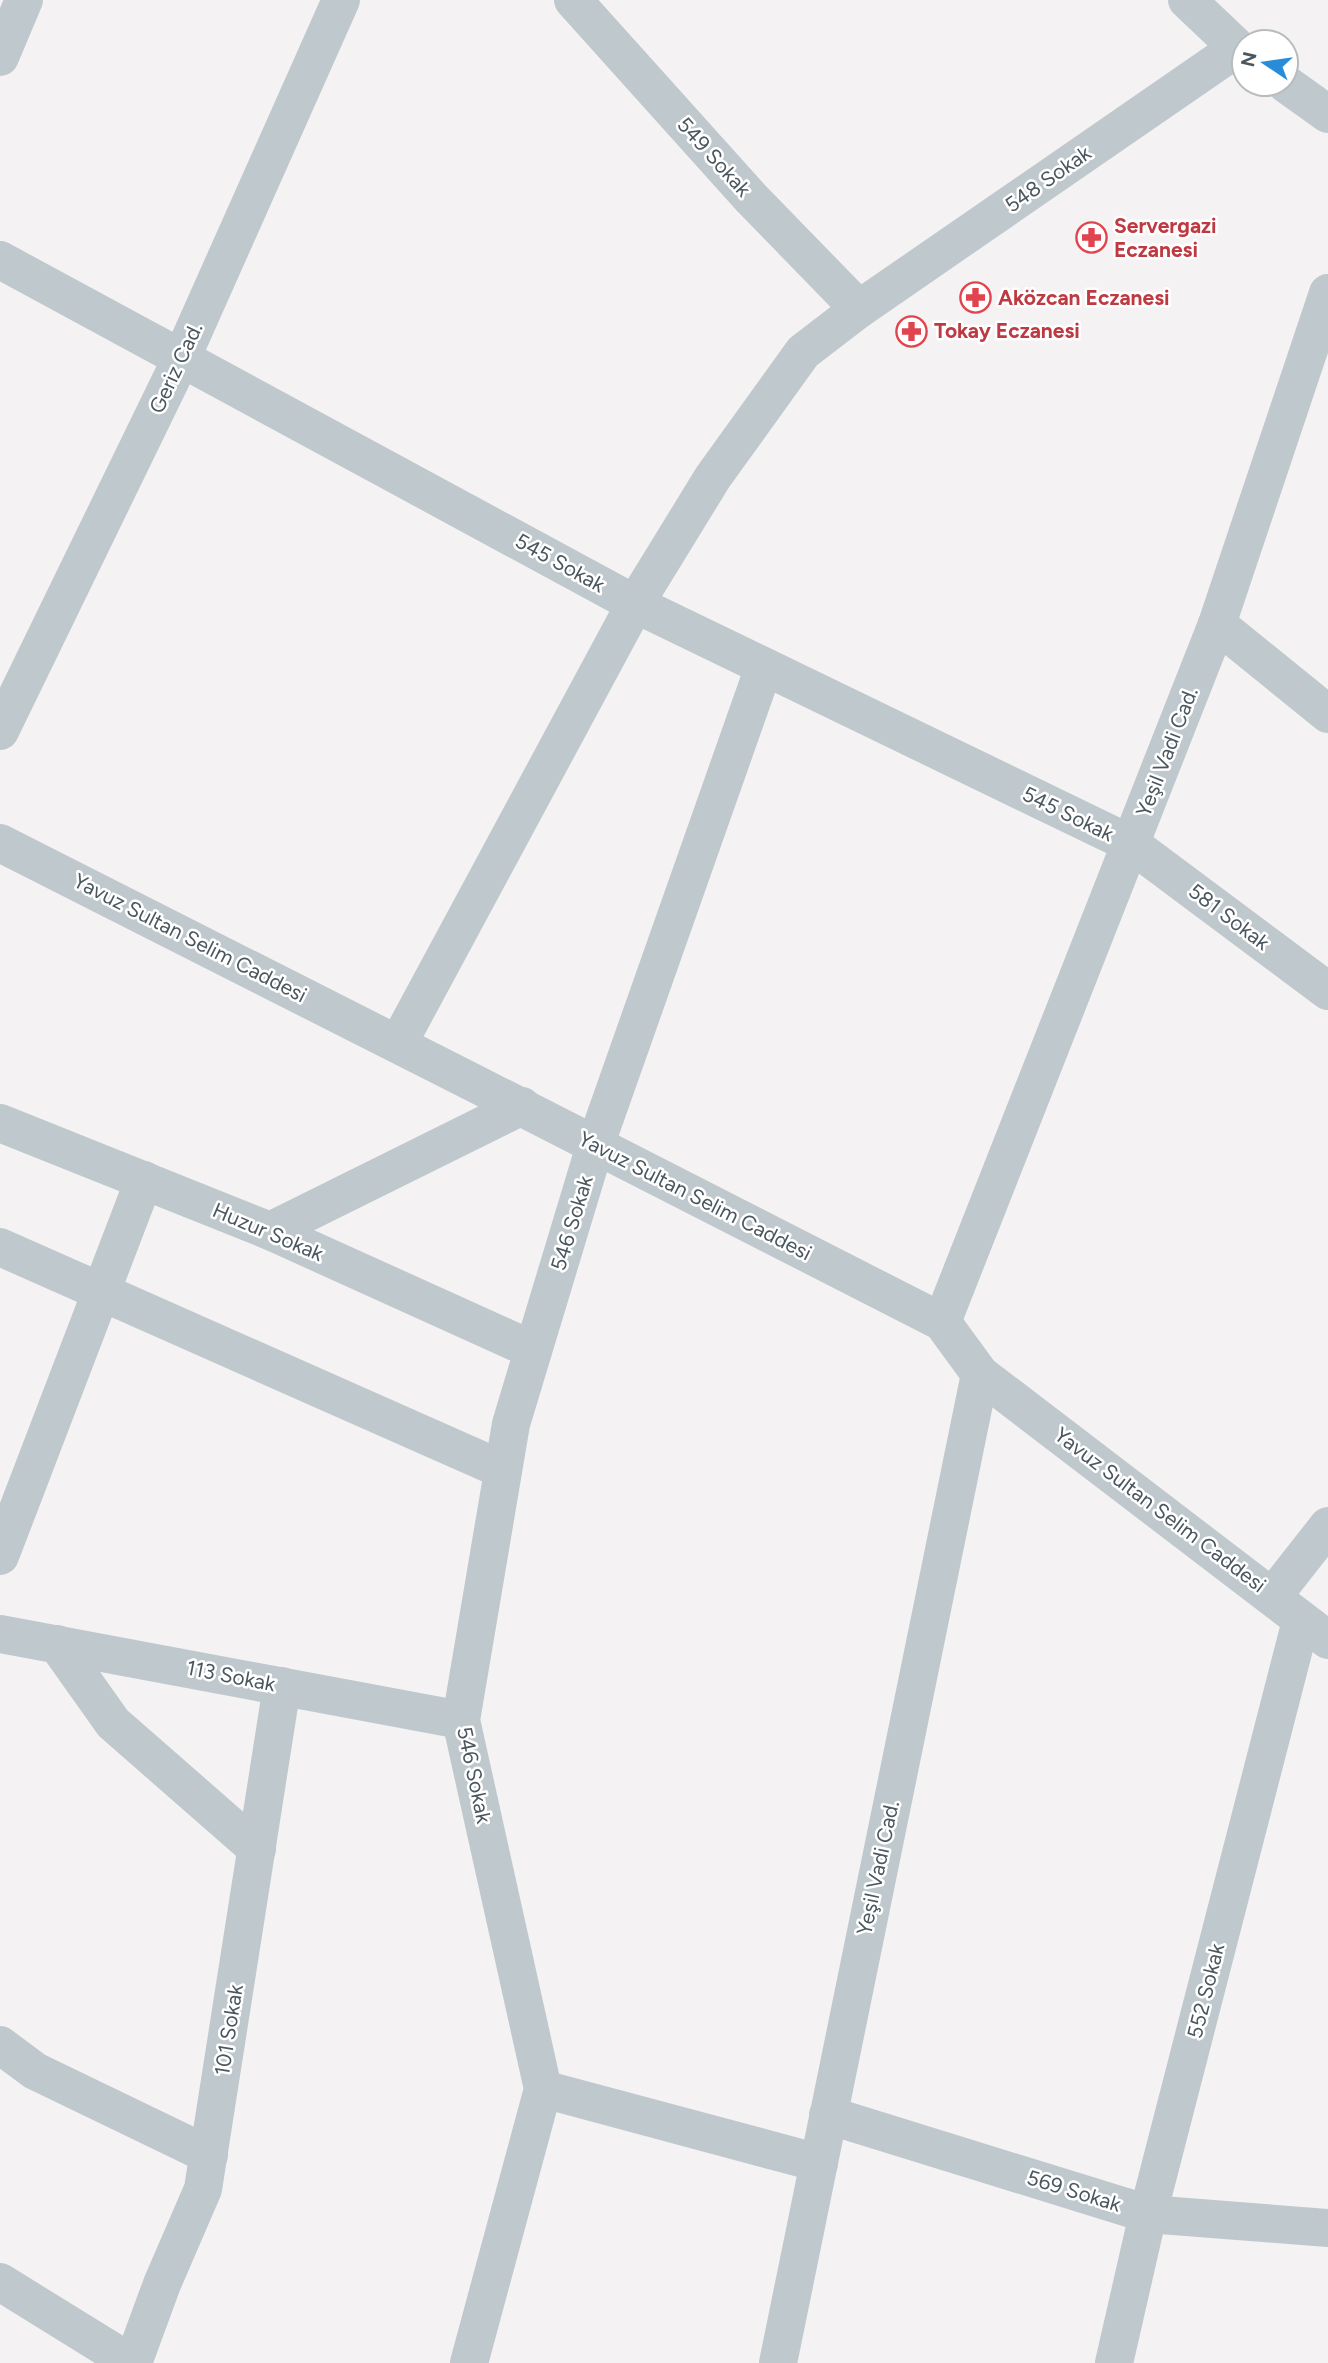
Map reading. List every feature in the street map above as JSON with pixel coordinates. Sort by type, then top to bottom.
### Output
[{"type":"street","points":[[0,57],[24,0]]},
{"type":"street","name":"Geriz Cad.","points":[[0,731],[182,357],[341,0]]},
{"type":"street","name":"549 Sokak","points":[[573,0],[751,198],[859,309]]},
{"type":"street","points":[[1187,0],[1230,42]]},
{"type":"street","name":"548 Sokak","points":[[399,1042],[635,604],[713,477],[803,352],[859,309],[1230,59]]},
{"type":"street","points":[[1300,94],[1328,114]]},
{"type":"street","name":"545 Sokak","points":[[0,260],[635,604],[1131,844]]},
{"type":"street","name":"Yeşil Vadi Cad.","points":[[942,1322],[1217,624],[1328,293]]},
{"type":"street","points":[[1217,624],[1328,715]]},
{"type":"street","name":"546 Sokak","points":[[469,2363],[543,2089],[461,1720],[511,1424],[595,1146],[764,667]]},
{"type":"street","name":"Yavuz Sultan Selim Caddesi","points":[[0,843],[399,1042],[595,1146],[942,1322],[980,1374],[1301,1619]]},
{"type":"street","name":"581 Sokak","points":[[1131,844],[1328,991]]},
{"type":"street","points":[[270,1231],[522,1106]]},
{"type":"street","name":"Huzur Sokak","points":[[0,1123],[270,1231],[533,1350]]},
{"type":"street","points":[[0,1556],[144,1181]]},
{"type":"street","points":[[0,1247],[503,1470]]},
{"type":"street","name":"Yeşil Vadi Cad.","points":[[778,2363],[980,1374]]},
{"type":"street","points":[[1301,1619],[1328,1526]]},
{"type":"street","name":"552 Sokak","points":[[1114,2363],[1148,2214],[1301,1619]]},
{"type":"street","name":"113 Sokak","points":[[0,1634],[461,1720]]},
{"type":"street","points":[[57,1644],[113,1723],[257,1849]]},
{"type":"street","name":"101 Sokak","points":[[132,2363],[203,2189],[282,1686]]},
{"type":"street","points":[[0,2045],[35,2071],[209,2155]]},
{"type":"street","points":[[543,2089],[819,2163]]},
{"type":"street","name":"569 Sokak","points":[[828,2115],[1148,2214],[1328,2228]]},
{"type":"street","points":[[0,2282],[132,2363]]},
{"type":"place","name":"Servergazi Eczanesi","points":[[1091,238]]},
{"type":"place","name":"Aközcan Eczanesi","points":[[975,298]]},
{"type":"place","name":"Tokay Eczanesi","points":[[911,331]]}]
